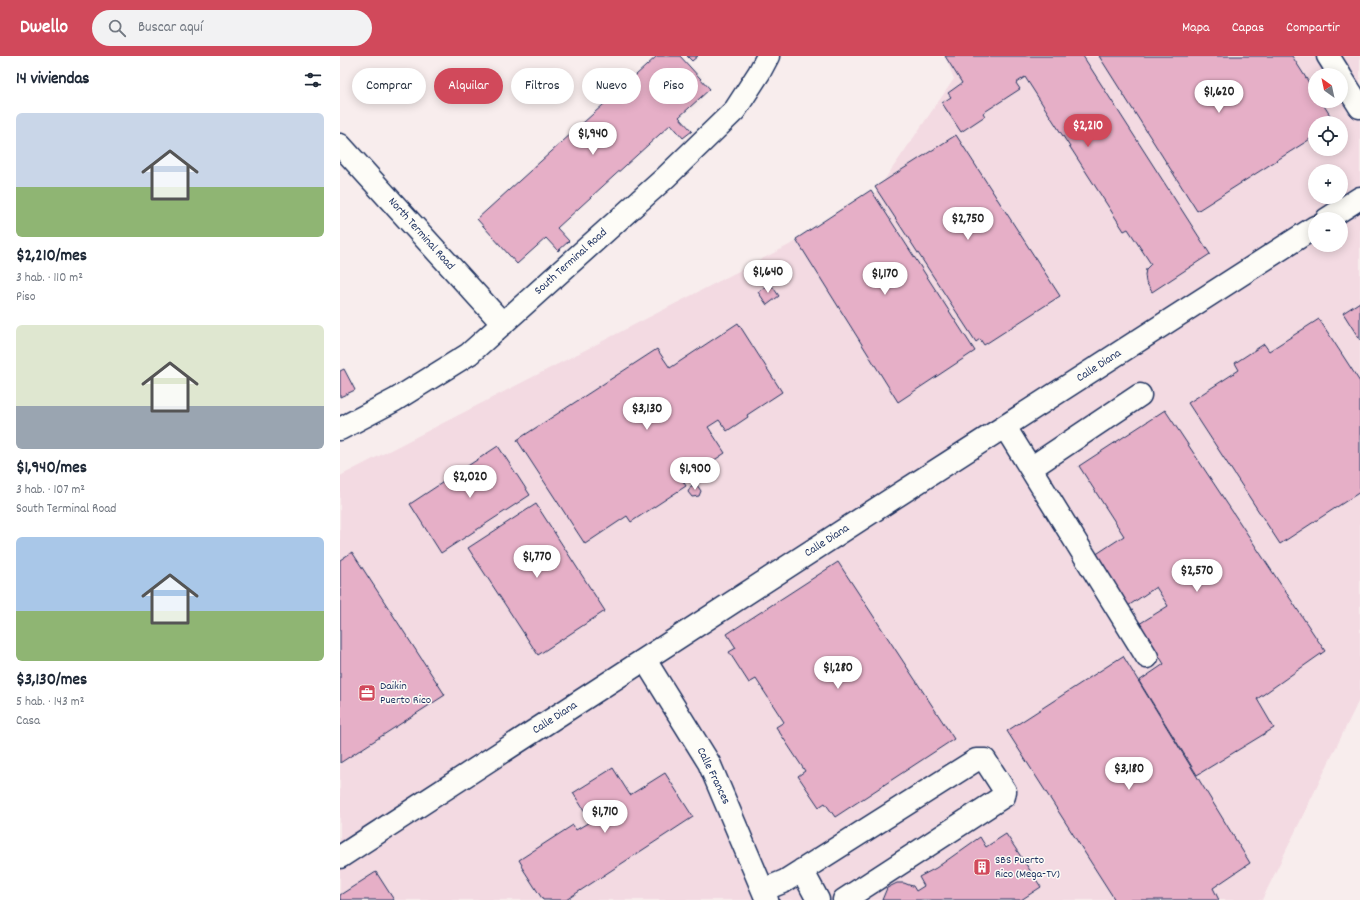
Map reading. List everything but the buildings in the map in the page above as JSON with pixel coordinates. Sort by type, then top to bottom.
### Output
[{"type":"street","name":"South Terminal Road","points":[[340,429],[395,400],[469,354],[666,177],[735,110],[768,56]]},
{"type":"street","points":[[1328,56],[1335,68]]},
{"type":"street","points":[[1348,88],[1360,107]]},
{"type":"street","name":"North Terminal Road","points":[[340,145],[503,324]]},
{"type":"street","points":[[1338,212],[1360,198]]},
{"type":"street","name":"Calle Diana","points":[[340,857],[1308,232]]},
{"type":"street","points":[[1031,468],[1140,395]]},
{"type":"street","points":[[1005,427],[1147,657]]},
{"type":"street","name":"Calle Frances","points":[[645,660],[709,763],[765,895]]},
{"type":"street","points":[[765,895],[976,760],[985,760],[1005,791],[1004,796],[844,900]]},
{"type":"street","points":[[802,870],[818,900]]},
{"type":"shaded area","points":[[945,56],[1360,56],[1360,698],[1262,900],[340,900],[340,476],[867,205],[954,79]]},
{"type":"place","name":"Daikin Puerto Rico","points":[[367,693]]},
{"type":"place","name":"SBS Puerto Rico (Mega-TV)","points":[[982,867]]}]
